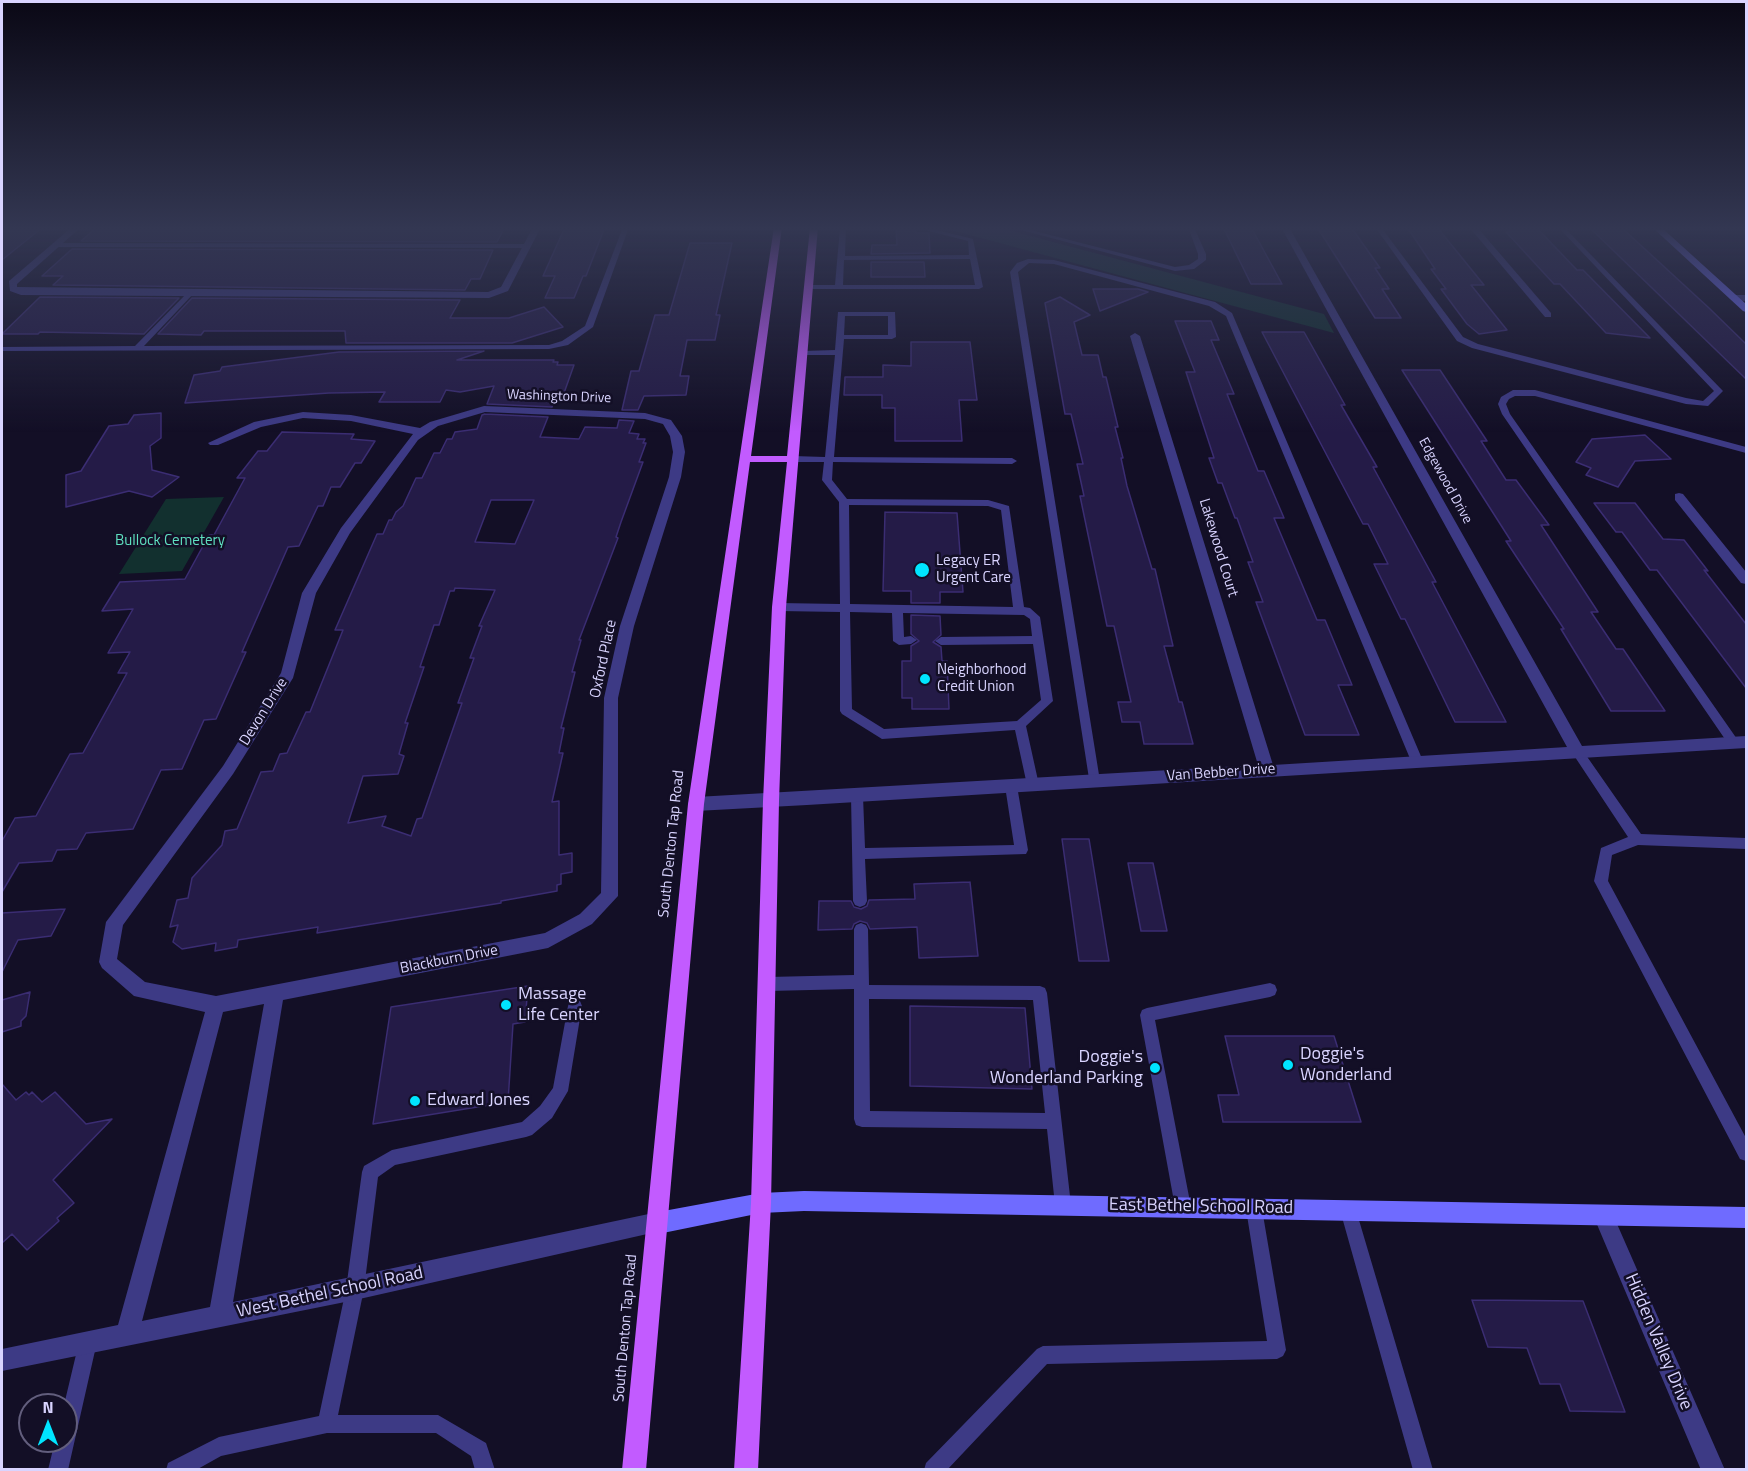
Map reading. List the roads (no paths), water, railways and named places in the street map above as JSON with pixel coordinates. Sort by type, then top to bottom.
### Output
[{"type":"main road","name":"South Denton Tap Road","points":[[634,1470],[696,804],[768,296]]},
{"type":"main road","points":[[746,1470],[761,1203],[771,801],[779,608],[808,296]]},
{"type":"main road","points":[[744,459],[793,459]]},
{"type":"street","name":"Edgewood Drive","points":[[1324,296],[1577,751]]},
{"type":"street","points":[[1532,296],[1548,315]]},
{"type":"street","points":[[1731,296],[1746,309]]},
{"type":"street","points":[[1734,298],[1746,298]]},
{"type":"street","name":"Lakewood Court","points":[[1135,336],[1267,770]]},
{"type":"street","name":"Washington Drive","points":[[434,424],[484,409],[645,416],[667,422],[676,436]]},
{"type":"street","points":[[213,443],[258,424],[303,415],[351,418],[421,432]]},
{"type":"street","name":"Devon Drive","points":[[140,990],[108,962],[115,922],[228,770],[288,674],[309,593],[345,531],[414,438],[434,424]]},
{"type":"street","name":"Oxford Place","points":[[609,896],[611,698],[627,626],[675,477],[679,452],[676,436]]},
{"type":"street","points":[[1679,497],[1746,580]]},
{"type":"street","name":"Van Bebber Drive","points":[[696,804],[1740,742]]},
{"type":"street","name":"Blackburn Drive","points":[[140,990],[216,1005],[548,940],[586,919],[609,896]]},
{"type":"street","points":[[220,1316],[275,994]]},
{"type":"street","points":[[127,1335],[216,1005]]},
{"type":"street","name":"East Bethel School Road","points":[[658,1223],[761,1203],[804,1201],[1746,1218]]},
{"type":"street","name":"Hidden Valley Drive","points":[[1602,1215],[1713,1470]]},
{"type":"street","name":"West Bethel School Road","points":[[2,1360],[355,1289],[658,1223]]},
{"type":"lane","points":[[137,349],[187,296]]},
{"type":"lane","points":[[2,349],[549,348],[565,343],[589,327],[600,296]]},
{"type":"lane","points":[[1017,296],[1094,781]]},
{"type":"lane","points":[[1180,296],[1212,304],[1229,315],[1417,761]]},
{"type":"lane","points":[[1429,296],[1460,339],[1486,349],[1686,402],[1705,404],[1719,392],[1627,296]]},
{"type":"lane","points":[[779,608],[843,608],[1018,610],[1026,611],[1035,617],[1047,701],[1020,725],[882,734],[846,711],[843,608],[843,502],[827,480],[841,314],[892,314],[892,337],[840,337]]},
{"type":"lane","points":[[803,353],[839,352]]},
{"type":"lane","points":[[1740,742],[1513,424],[1502,404],[1505,397],[1513,393],[1535,393],[1746,450]]},
{"type":"lane","points":[[793,459],[1012,461]]},
{"type":"lane","points":[[843,502],[988,503],[1006,508],[1018,610]]},
{"type":"lane","points":[[897,609],[899,641],[911,640]]},
{"type":"lane","points":[[941,641],[1039,640]]},
{"type":"lane","points":[[1020,725],[1033,785]]},
{"type":"lane","points":[[1577,751],[1637,839]]},
{"type":"lane","points":[[859,854],[1021,850],[1011,786]]},
{"type":"lane","points":[[857,796],[860,901]]},
{"type":"lane","points":[[1746,843],[1637,839],[1606,852],[1601,881],[1746,1153]]},
{"type":"lane","points":[[861,929],[862,1119],[1054,1121]]},
{"type":"lane","points":[[768,984],[1040,993],[1063,1205]]},
{"type":"lane","points":[[1183,1207],[1147,1015],[1270,990]]},
{"type":"lane","points":[[327,1424],[355,1289],[370,1172],[392,1158],[526,1129],[546,1112],[560,1091],[575,1006]]},
{"type":"lane","points":[[933,1470],[1043,1355],[1277,1350],[1254,1209]]},
{"type":"lane","points":[[1348,1210],[1423,1470]]},
{"type":"lane","points":[[76,1393],[88,1342]]},
{"type":"lane","points":[[175,1470],[219,1447],[327,1424],[438,1424],[478,1450],[485,1470]]},
{"type":"lane","points":[[58,1470],[62,1453]]},
{"type":"place","name":"Legacy ER Urgent Care","points":[[922,570]]},
{"type":"place","name":"Neighborhood Credit Union","points":[[925,679]]},
{"type":"place","name":"Massage Life Center","points":[[506,1005]]},
{"type":"place","name":"Doggie's Wonderland","points":[[1288,1065]]},
{"type":"place","name":"Doggie's Wonderland Parking","points":[[1155,1068]]},
{"type":"place","name":"Edward Jones","points":[[415,1101]]},
{"type":"park label","name":"Bullock Cemetery","points":[[170,541]]}]
